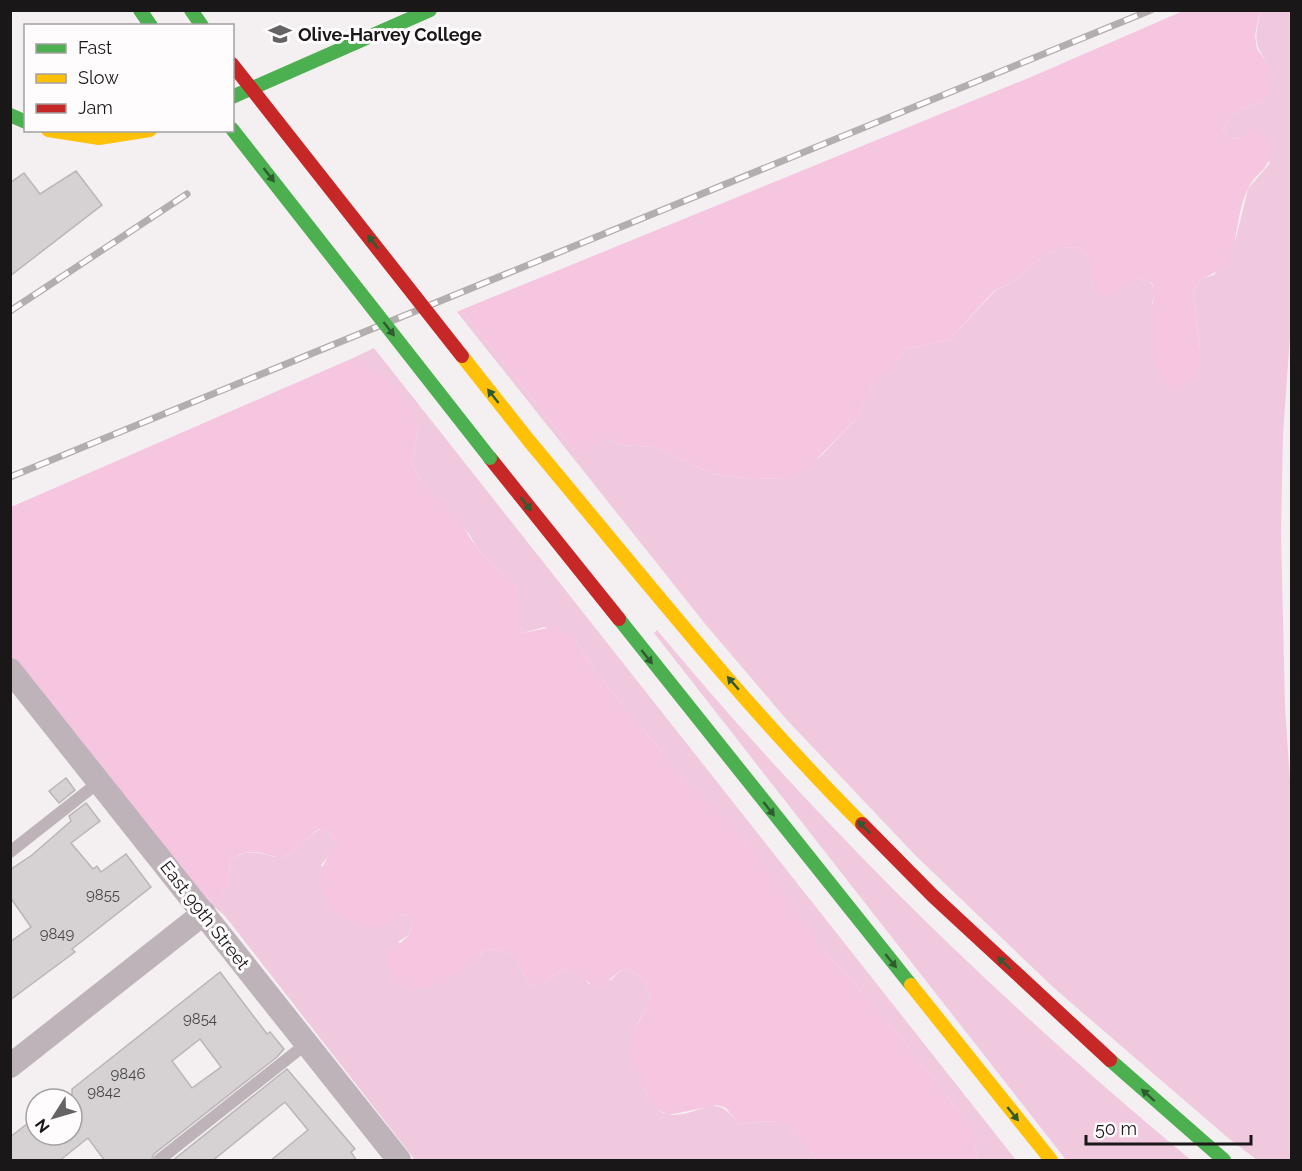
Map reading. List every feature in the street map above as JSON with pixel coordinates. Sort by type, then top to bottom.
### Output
[{"type":"main road","points":[[140,10],[150,24]]},
{"type":"main road","points":[[234,96],[430,10]]},
{"type":"main road","points":[[234,67],[530,442],[714,661],[828,790],[933,896],[1070,1025],[1224,1161]]},
{"type":"main road","points":[[10,115],[24,121]]},
{"type":"main road","points":[[54,132],[62,135],[102,137],[144,132]]},
{"type":"main road","points":[[234,132],[490,458],[1051,1161]]},
{"type":"street","name":"East 99th Street","points":[[10,670],[399,1161]]},
{"type":"street","points":[[10,1066],[204,914]]},
{"type":"lane","points":[[10,852],[99,782]]},
{"type":"lane","points":[[159,1161],[306,1044]]},
{"type":"shaded area","points":[[1183,11],[1260,11],[1255,35],[1257,49],[1267,62],[1270,86],[1263,102],[1234,114],[1223,131],[1229,139],[1241,138],[1251,127],[1259,131],[1272,145],[1268,162],[1252,182],[1243,202],[1231,253],[1215,273],[1200,279],[1193,292],[1200,350],[1199,367],[1191,380],[1178,390],[1168,388],[1155,364],[1151,335],[1154,295],[1152,283],[1139,279],[1111,295],[1101,294],[1093,287],[1090,258],[1079,248],[1062,247],[1045,255],[1012,282],[995,290],[949,340],[905,349],[891,369],[870,388],[857,418],[806,470],[785,478],[753,479],[713,474],[655,447],[623,445],[606,438],[583,450],[574,450],[461,310],[1031,77]]},
{"type":"shaded area","points":[[1260,11],[1291,11],[1292,307],[1283,435],[1281,532],[1285,706],[1292,812],[1291,1160],[1257,1160],[1227,1137],[1054,988],[915,855],[787,720],[706,625],[457,312],[461,310],[574,450],[606,438],[623,445],[655,447],[713,474],[753,479],[785,478],[820,457],[857,418],[870,388],[891,369],[905,349],[949,340],[996,290],[1012,282],[1045,255],[1062,247],[1079,248],[1091,259],[1093,287],[1139,279],[1151,283],[1155,291],[1152,303],[1200,350],[1193,292],[1200,279],[1214,275],[1236,238],[1248,189],[1270,163],[1241,138],[1229,139],[1223,131],[1234,114],[1263,102],[1267,62],[1257,43]]},
{"type":"shaded area","points":[[374,348],[1016,1160],[977,1160],[973,1136],[958,1110],[882,1014],[825,952],[802,923],[747,841],[714,804],[686,781],[594,670],[574,638],[544,627],[523,633],[519,625],[519,603],[515,585],[478,550],[470,535],[422,484],[412,464],[418,428],[382,377],[363,362],[353,358]]},
{"type":"shaded area","points":[[353,358],[363,360],[395,387],[411,408],[418,428],[412,464],[422,484],[457,517],[478,550],[515,585],[519,603],[519,625],[523,633],[557,626],[574,638],[594,670],[686,781],[714,804],[747,841],[825,952],[882,1014],[958,1110],[973,1135],[977,1160],[817,1160],[792,1130],[779,1122],[739,1124],[726,1108],[717,1105],[668,1115],[653,1107],[628,1055],[634,1032],[651,997],[641,978],[628,970],[622,969],[600,988],[566,969],[540,984],[530,986],[512,955],[487,949],[442,983],[423,988],[405,984],[392,974],[387,956],[410,934],[412,917],[402,914],[382,927],[360,926],[339,917],[328,904],[318,876],[335,842],[329,832],[319,829],[294,851],[283,857],[256,852],[240,854],[231,860],[227,887],[218,898],[205,899],[11,656],[11,507]]},
{"type":"shaded area","points":[[657,630],[782,772],[912,908],[1048,1037],[1191,1160],[1066,1160],[654,633]]},
{"type":"shaded area","points":[[320,829],[329,832],[335,842],[330,854],[321,865],[381,927],[402,914],[412,917],[410,934],[398,942],[455,973],[487,949],[512,955],[530,986],[540,984],[566,969],[579,974],[589,984],[611,980],[622,969],[638,975],[647,986],[651,997],[635,1031],[634,1052],[646,1093],[660,1112],[669,1115],[681,1114],[714,1106],[729,1113],[739,1124],[779,1122],[792,1130],[817,1160],[415,1160],[225,916],[205,899],[218,898],[227,887],[231,860],[249,853],[283,857],[290,854]]},
{"type":"building","points":[[76,171],[102,205],[10,276],[10,183],[24,173],[40,194]]},
{"type":"building","points":[[66,778],[75,790],[59,803],[49,791]]},
{"type":"building","points":[[86,803],[100,821],[71,843],[93,869],[97,866],[101,872],[126,854],[151,887],[72,949],[75,952],[10,1000],[10,942],[31,927],[10,897],[10,870],[32,855],[71,821],[69,816]]},
{"type":"building","points":[[220,972],[267,1034],[270,1032],[284,1049],[277,1057],[154,1154],[151,1161],[105,1161],[88,1138],[84,1141],[84,1087],[75,1087]],"holes":[[[200,1039],[221,1067],[192,1088],[172,1061]]]},
{"type":"building","points":[[287,1069],[355,1149],[351,1152],[357,1161],[270,1161],[308,1130],[285,1102],[212,1161],[172,1161]]},
{"type":"building","points":[[24,1126],[24,1147],[77,1147],[59,1161],[10,1161],[10,1137]]},
{"type":"railway","points":[[10,477],[1151,10]]},
{"type":"railway","points":[[10,311],[187,194]]},
{"type":"traffic: fast","points":[[140,10],[150,24]]},
{"type":"traffic: fast","points":[[191,10],[201,24]]},
{"type":"traffic: fast","points":[[234,96],[430,10]]},
{"type":"traffic: fast","points":[[10,115],[24,121]]},
{"type":"traffic: fast","points":[[234,132],[490,458]]},
{"type":"traffic: fast","points":[[619,619],[911,985]]},
{"type":"traffic: fast","points":[[1110,1060],[1224,1160]]},
{"type":"traffic: slow","points":[[61,132],[99,138],[137,132]]},
{"type":"traffic: slow","points":[[462,356],[530,442]]},
{"type":"traffic: slow","points":[[530,442],[733,685],[862,824]]},
{"type":"traffic: slow","points":[[911,985],[1051,1160]]},
{"type":"traffic: jam","points":[[234,67],[462,356]]},
{"type":"traffic: jam","points":[[490,458],[619,619]]},
{"type":"traffic: jam","points":[[862,824],[933,896],[1110,1060]]},
{"type":"place","name":"Olive-Harvey College","points":[[280,34]]}]
